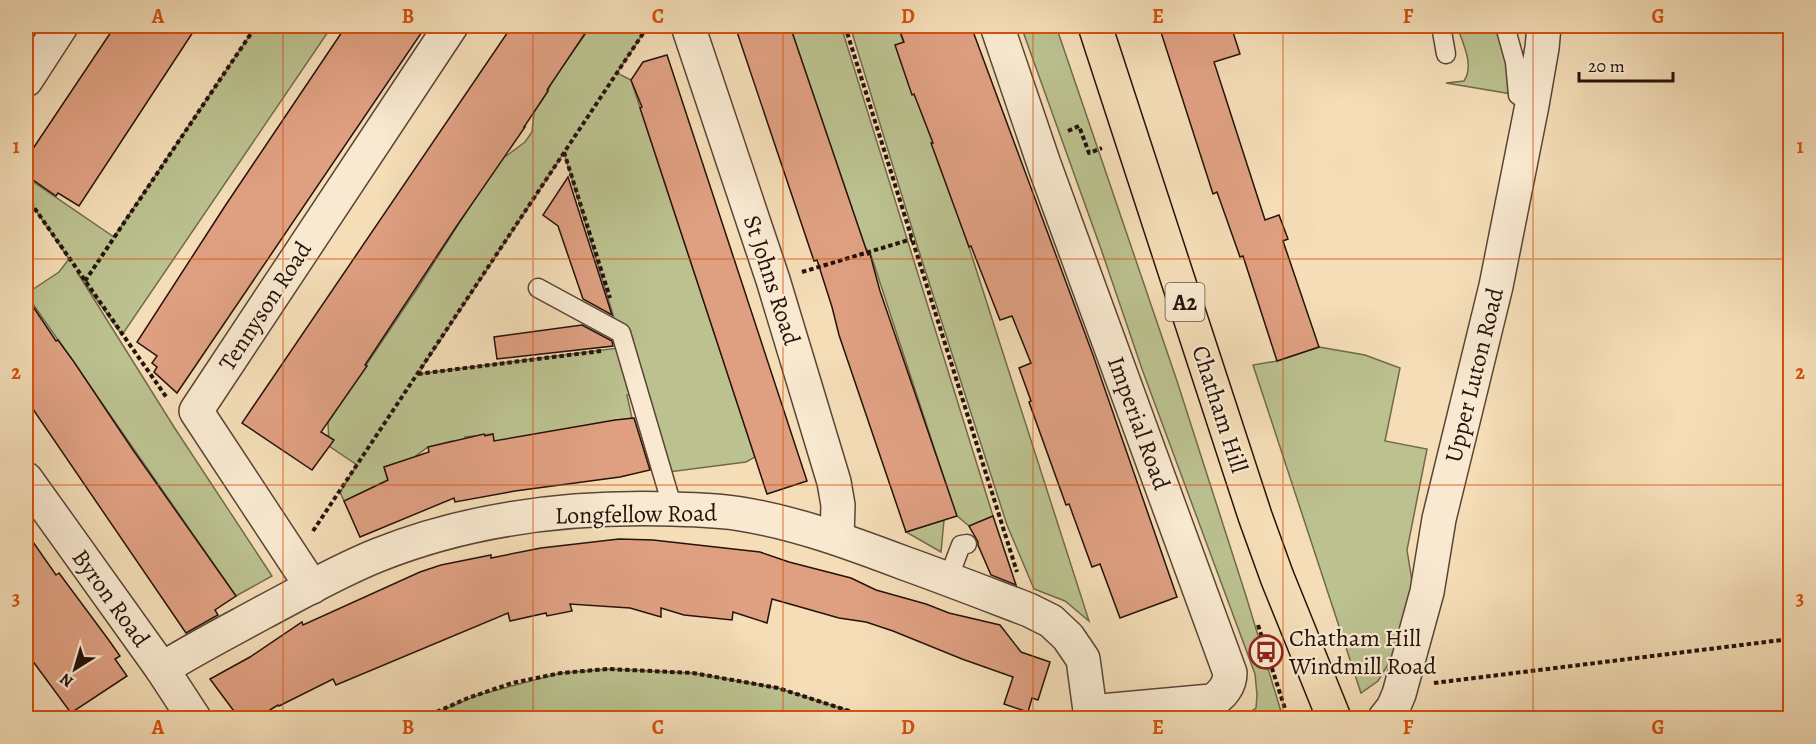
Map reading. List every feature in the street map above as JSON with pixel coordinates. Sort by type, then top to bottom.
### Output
[{"type":"main road","name":"Chatham Hill","points":[[1095,26],[1255,516],[1334,718]]},
{"type":"street","points":[[26,80],[62,26]]},
{"type":"street","name":"Tennyson Road","points":[[196,411],[451,26]]},
{"type":"street","name":"St Johns Road","points":[[688,26],[773,280],[836,488],[839,522],[837,538]]},
{"type":"street","name":"Imperial Road","points":[[997,26],[1044,166],[1230,673],[1224,690],[1219,697],[1211,701],[1091,715]]},
{"type":"street","name":"Upper Luton Road","points":[[1385,718],[1397,699],[1401,687],[1429,584],[1438,519],[1496,286],[1532,105],[1544,26]]},
{"type":"street","points":[[196,411],[312,587]]},
{"type":"street","name":"Byron Road","points":[[26,479],[162,669],[194,718]]},
{"type":"street","name":"Longfellow Road","points":[[162,669],[312,587],[376,556],[424,539],[519,518],[574,511],[673,509],[740,514],[837,538],[1029,610],[1051,621],[1068,638],[1083,659],[1091,715]]},
{"type":"lane","points":[[1441,26],[1446,54]]},
{"type":"lane","points":[[1505,26],[1515,62],[1518,95],[1532,105]]},
{"type":"lane","points":[[538,288],[623,340],[673,509]]},
{"type":"lane","points":[[948,579],[961,545],[967,544]]},
{"type":"path","points":[[85,281],[256,26]]},
{"type":"path","points":[[294,559],[648,26]]},
{"type":"path","points":[[845,26],[1029,610]]},
{"type":"path","points":[[1071,138],[1068,130],[1080,126],[1089,153],[1098,150]]},
{"type":"path","points":[[417,374],[623,340],[564,152]]},
{"type":"path","points":[[26,196],[177,413],[196,411]]},
{"type":"path","points":[[773,280],[912,239]]},
{"type":"path","points":[[1401,687],[1791,639]]},
{"type":"path","points":[[423,718],[468,698],[512,683],[600,669],[644,669],[708,675],[778,688],[871,718]]},
{"type":"green space","points":[[256,26],[332,26],[122,335],[77,272],[174,427],[272,576],[236,596],[26,294],[59,272],[69,259],[26,196],[26,177],[114,237]]},
{"type":"green space","points":[[591,26],[648,26],[617,73],[631,80],[755,457],[746,462],[661,473],[564,153],[418,374],[618,348],[633,394],[627,395],[632,418],[590,425],[497,458],[492,434],[465,437],[468,462],[459,465],[453,441],[428,447],[413,458],[384,467],[391,491],[373,487],[344,501],[340,492],[357,465],[329,446],[328,422],[502,159],[525,142],[532,132],[534,112],[552,81]]},
{"type":"green space","points":[[790,26],[841,26],[993,516],[969,526],[956,515],[871,255],[865,247]]},
{"type":"green space","points":[[850,26],[898,26],[1089,621],[1065,601],[1034,589],[1007,525]]},
{"type":"green space","points":[[1021,26],[1056,26],[1177,381],[1283,718],[1241,718],[1256,708],[1255,674],[1142,369]]},
{"type":"green space","points":[[1457,26],[1500,26],[1518,95],[1446,83],[1464,81],[1467,75],[1468,61]]},
{"type":"green space","points":[[1319,347],[1365,355],[1400,368],[1385,441],[1427,449],[1407,550],[1413,587],[1395,653],[1378,681],[1361,693],[1253,365],[1277,361]]},
{"type":"green space","points":[[944,520],[941,552],[906,532]]},
{"type":"green space","points":[[608,669],[693,673],[778,688],[871,718],[424,718],[478,695],[561,673]]},
{"type":"building","points":[[115,26],[197,26],[79,206],[58,193],[56,196],[26,175],[26,159]]},
{"type":"building","points":[[346,26],[426,26],[177,393],[154,372],[157,367],[152,363],[157,356],[137,342]]},
{"type":"building","points":[[512,26],[590,26],[365,365],[367,366],[321,432],[334,440],[312,470],[242,423]]},
{"type":"building","points":[[735,26],[790,26],[868,255],[870,254],[880,291],[957,516],[906,532],[839,335],[817,260],[814,261]]},
{"type":"building","points":[[898,26],[971,26],[1093,355],[1177,597],[1120,618],[1100,564],[1092,567],[1069,504],[1066,505],[1029,402],[1031,401],[1019,368],[1031,363],[1012,316],[1000,320],[971,246],[969,247],[931,143],[933,143],[914,94],[912,95],[895,45],[904,42]]},
{"type":"building","points":[[1159,26],[1231,26],[1240,54],[1214,62],[1265,220],[1279,215],[1288,239],[1283,241],[1319,347],[1277,361],[1243,256],[1240,257],[1217,192],[1213,194]]},
{"type":"building","points":[[667,55],[807,481],[767,494],[640,108],[642,107],[631,80],[643,62]]},
{"type":"building","points":[[568,177],[612,315],[583,299],[558,226],[543,215]]},
{"type":"building","points":[[26,296],[236,596],[215,610],[218,615],[186,633],[26,399]]},
{"type":"building","points":[[582,325],[612,341],[613,346],[497,359],[494,337]]},
{"type":"building","points":[[634,418],[650,470],[620,477],[515,491],[455,502],[454,498],[360,537],[344,501],[388,480],[384,467],[429,452],[428,447],[484,434],[485,436],[493,434],[494,441]]},
{"type":"building","points":[[993,516],[1016,585],[991,575],[969,526]]},
{"type":"building","points":[[26,532],[56,575],[59,573],[120,656],[115,659],[127,676],[71,713],[26,652]]},
{"type":"building","points":[[619,539],[653,540],[760,552],[851,578],[876,590],[949,613],[1000,625],[1021,652],[1050,662],[1038,700],[1032,698],[1028,712],[1004,704],[1013,677],[866,622],[839,618],[772,599],[767,623],[733,612],[732,620],[684,615],[661,608],[661,617],[630,608],[570,604],[572,611],[547,616],[546,613],[510,621],[508,613],[336,685],[333,679],[278,705],[257,718],[239,718],[210,679],[250,657],[302,622],[303,625],[420,572],[441,565],[491,555],[491,558],[541,548]]},
{"type":"place","name":"Chatham Hill Windmill Road","points":[[1266,652]]}]
